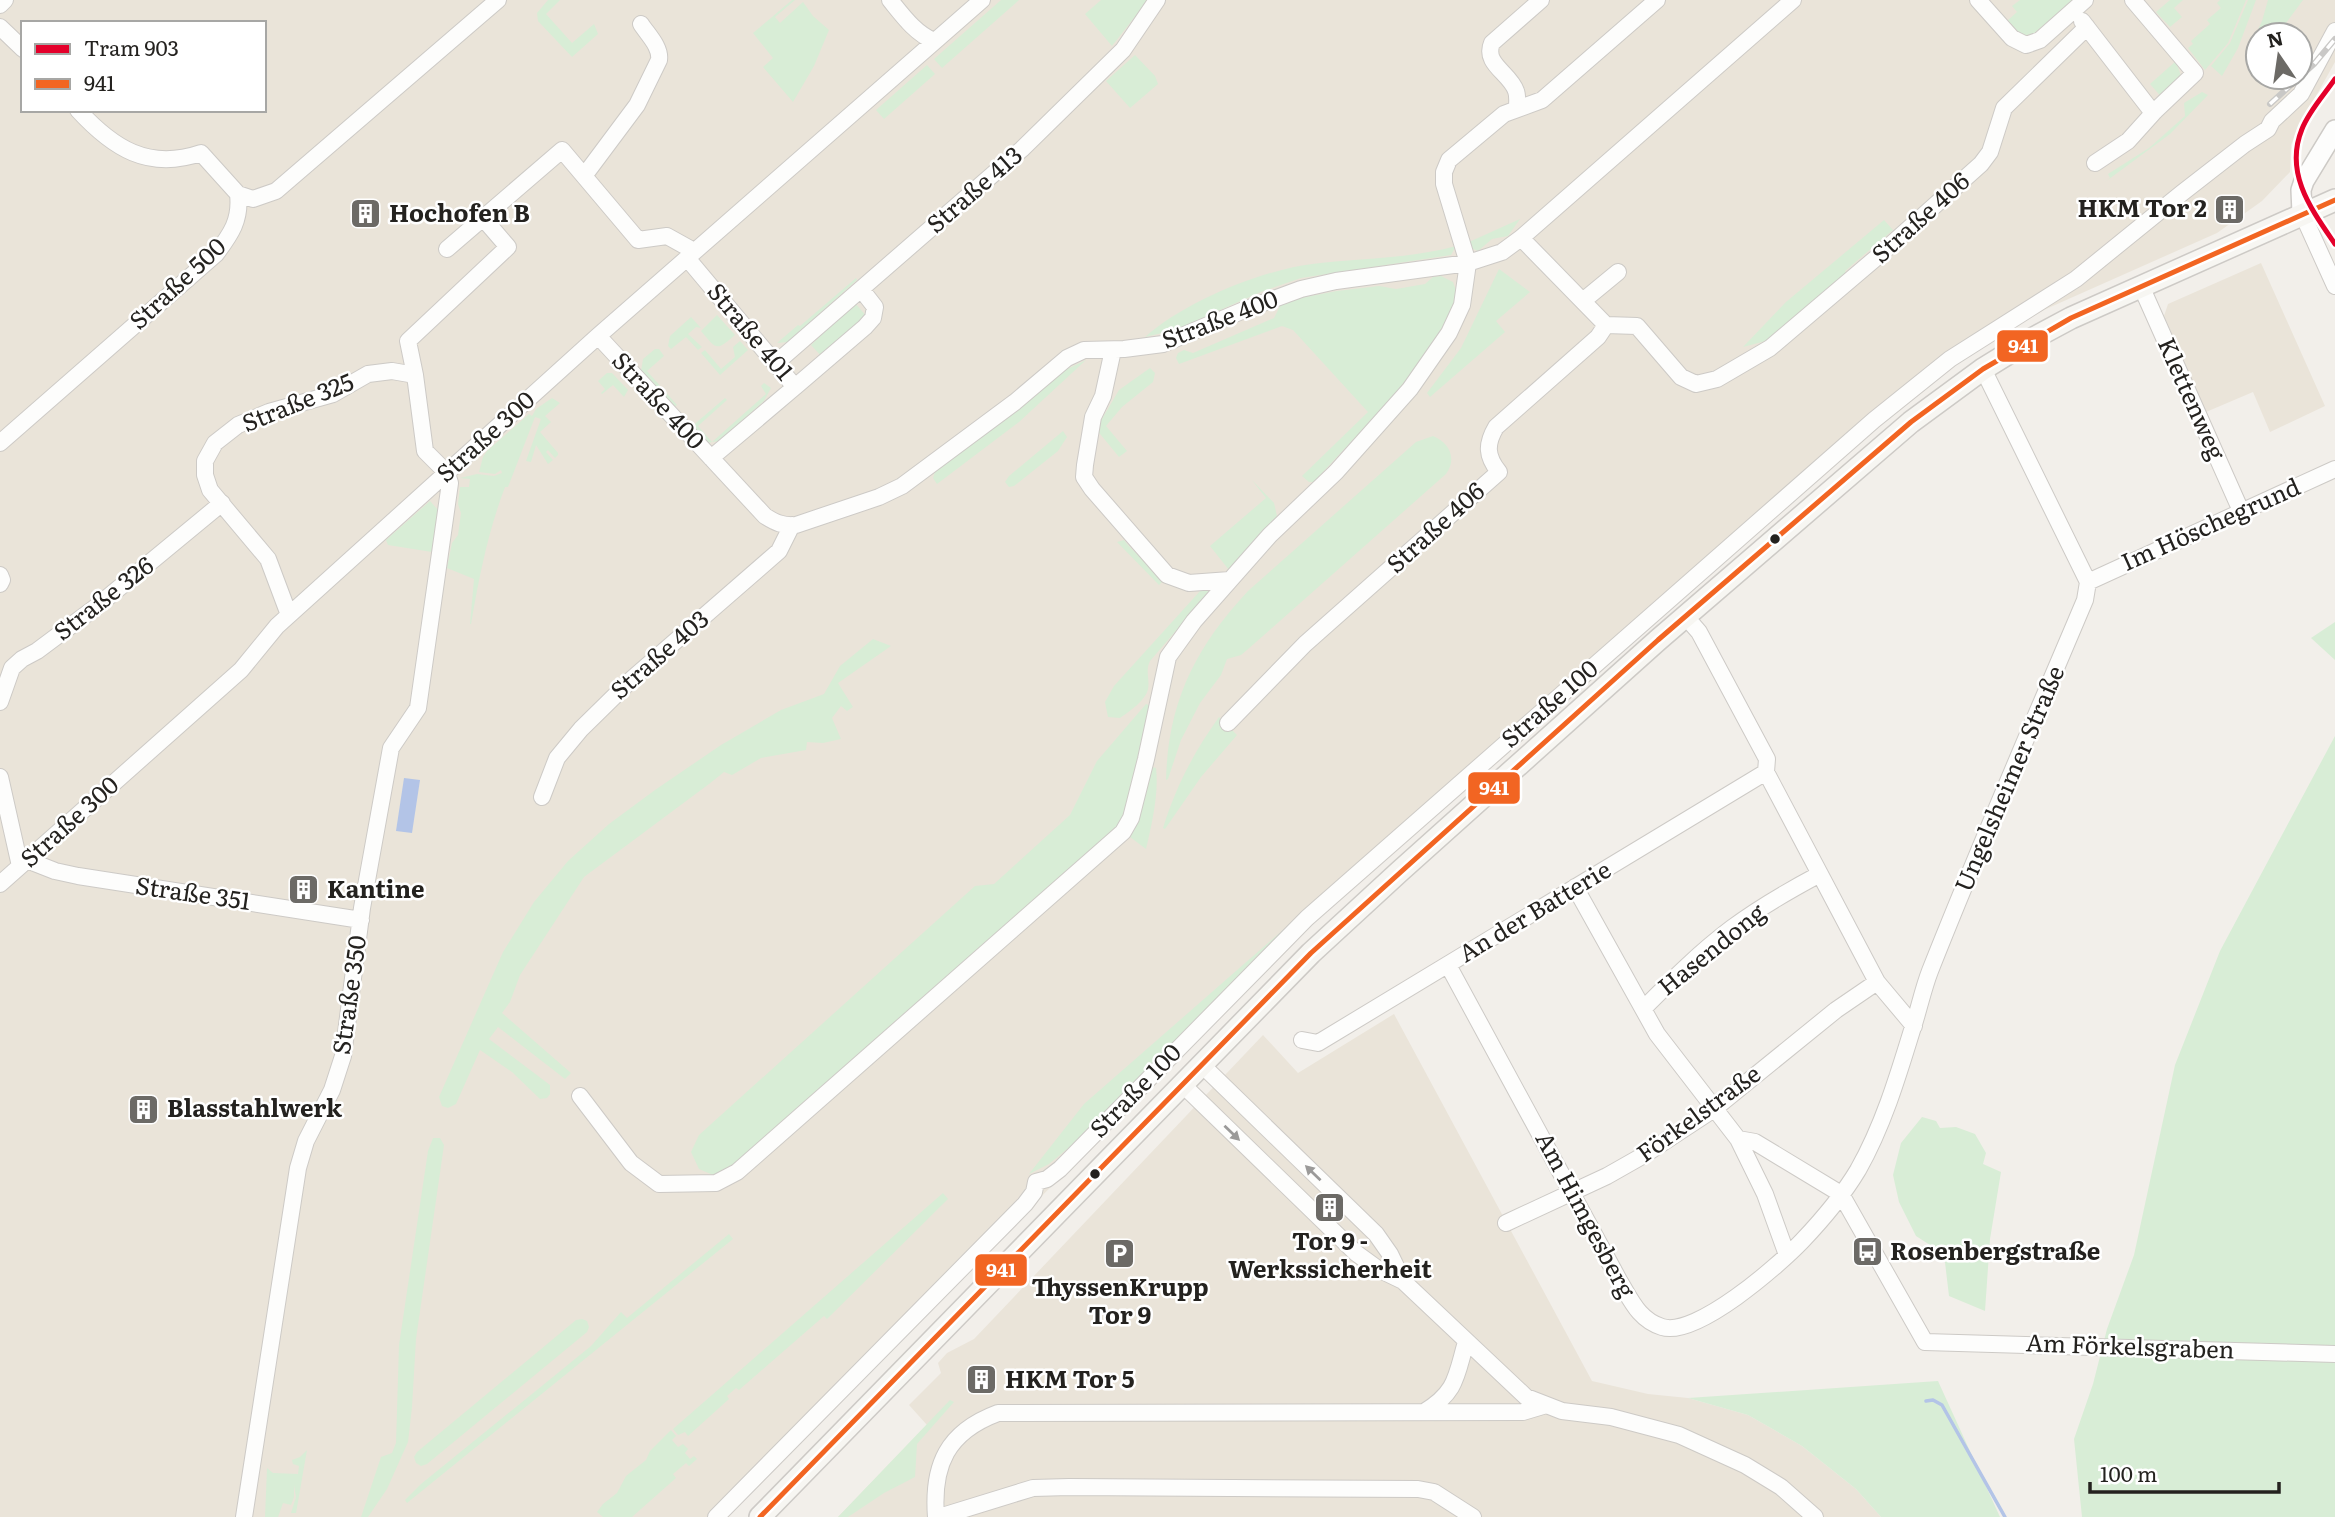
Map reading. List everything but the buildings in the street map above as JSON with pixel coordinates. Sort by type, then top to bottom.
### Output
[{"type":"main road","points":[[760,1517],[1340,926],[1686,617],[1911,422],[1983,369],[2071,318],[2335,200]]},
{"type":"street","points":[[0,5],[5,0]]},
{"type":"street","points":[[80,112],[98,131],[126,151],[170,159],[201,153],[238,194],[253,199],[276,191],[498,0]]},
{"type":"street","points":[[890,0],[915,28],[934,41]]},
{"type":"street","name":"Straße 300","points":[[0,884],[241,670],[277,626],[598,336],[982,0]]},
{"type":"street","name":"Straße 413","points":[[776,363],[1023,149],[1123,50],[1157,0]]},
{"type":"street","points":[[1517,108],[1516,90],[1491,59],[1489,51],[1492,43],[1541,0]]},
{"type":"street","points":[[580,1096],[631,1163],[659,1184],[716,1183],[737,1172],[1123,832],[1131,818],[1140,783],[1168,657],[1194,621],[1269,535],[1336,472],[1433,359],[1450,333],[1462,305],[1468,263],[1444,184],[1444,172],[1449,160],[1504,114],[1517,108],[1532,106],[1542,100],[1657,0]]},
{"type":"street","name":"Straße 400","points":[[598,336],[765,516],[775,523],[792,525],[879,497],[902,486],[1014,402],[1067,358],[1084,351],[1163,344],[1301,289],[1336,281],[1468,263],[1502,252],[1793,0]]},
{"type":"street","points":[[1978,0],[2012,38],[2026,45],[2040,40],[2079,6],[2087,27],[2150,109],[2155,111]]},
{"type":"street","points":[[2095,163],[2128,141],[2195,73],[2133,0]]},
{"type":"street","points":[[584,176],[637,105],[659,60],[660,54],[656,45],[641,24]]},
{"type":"street","points":[[0,27],[21,47]]},
{"type":"street","name":"Straße 406","points":[[1228,723],[1304,644],[1499,472],[1487,452],[1489,439],[1496,427],[1598,337],[1606,324],[1637,326],[1681,377],[1696,384],[1717,379],[1770,348],[1981,164],[1990,152],[2004,108],[2087,27]]},
{"type":"street","name":"Straße 100","points":[[716,1517],[1026,1204],[1034,1192],[1036,1182],[1047,1179],[1060,1169],[1307,918],[1874,420],[1950,359],[2076,279],[2182,193],[2268,129],[2301,94],[2335,31]]},
{"type":"street","points":[[2335,130],[2301,190],[2302,213],[2335,286]]},
{"type":"street","points":[[447,249],[562,150],[638,240],[667,236],[690,254]]},
{"type":"street","name":"Straße 500","points":[[0,443],[216,254],[234,231],[240,210],[238,194]]},
{"type":"street","points":[[447,473],[425,451],[408,341],[508,247],[483,218]]},
{"type":"street","points":[[1521,238],[1606,324]]},
{"type":"street","name":"Straße 401","points":[[690,254],[795,387],[711,458]]},
{"type":"street","points":[[1584,300],[1618,272]]},
{"type":"street","name":"Klettenweg","points":[[2141,286],[2241,511]]},
{"type":"street","points":[[795,387],[866,327],[873,318],[875,307],[862,289]]},
{"type":"street","points":[[1112,350],[1103,396],[1093,417],[1084,477],[1167,575],[1189,583],[1230,580]]},
{"type":"street","points":[[1983,369],[2088,582]]},
{"type":"street","name":"Straße 325","points":[[289,615],[268,559],[210,489],[205,475],[205,461],[215,443],[238,425],[269,412],[333,394],[368,374],[392,371],[415,374]]},
{"type":"street","name":"Im Höschegrund","points":[[2088,582],[2335,468]]},
{"type":"street","name":"Straße 350","points":[[244,1517],[298,1168],[306,1142],[332,1090],[343,1056],[361,920],[391,748],[418,708],[449,497],[450,483],[447,473]]},
{"type":"street","name":"Straße 326","points":[[0,702],[12,668],[22,659],[96,607],[222,503]]},
{"type":"street","name":"Straße 403","points":[[542,797],[557,758],[580,729],[633,678],[779,551],[792,525]]},
{"type":"street","points":[[0,575],[0,584]]},
{"type":"street","name":"Ungelsheimer Straße","points":[[1841,1194],[1857,1171],[1883,1119],[1928,975],[2085,600],[2088,582]]},
{"type":"street","points":[[1686,617],[1699,632],[1767,759],[1766,772],[1877,982],[1913,1026]]},
{"type":"street","name":"An der Batterie","points":[[1302,1040],[1318,1043],[1766,772]]},
{"type":"street","points":[[0,777],[24,863]]},
{"type":"street","name":"Straße 351","points":[[24,863],[78,876],[361,920]]},
{"type":"street","name":"Hasendong","points":[[1643,1009],[1731,928],[1776,898],[1820,874]]},
{"type":"street","points":[[1575,887],[1643,1009],[1674,1058],[1738,1139],[1765,1194],[1787,1255]]},
{"type":"street","name":"Am Himgesberg","points":[[1448,965],[1635,1309],[1643,1317],[1662,1327],[1676,1328],[1729,1303],[1787,1255],[1841,1194]]},
{"type":"street","name":"Förkelstraße","points":[[1506,1223],[1644,1155],[1714,1109],[1836,1010],[1877,982]]},
{"type":"street","points":[[1202,1065],[1376,1234],[1390,1254],[1403,1281]]},
{"type":"street","points":[[1183,1085],[1356,1253],[1378,1269],[1403,1281],[1514,1388],[1543,1406],[1562,1412],[1611,1418],[1689,1439],[1769,1479],[1815,1517]]},
{"type":"street","points":[[1738,1139],[1755,1142],[1841,1194]]},
{"type":"street","name":"Am Förkelsgraben","points":[[1841,1194],[1925,1342],[2335,1354]]},
{"type":"street","points":[[1424,1412],[1442,1401],[1453,1384],[1460,1369],[1466,1342]]},
{"type":"street","points":[[1473,1517],[1434,1492],[1418,1489],[1069,1487],[1033,1488],[937,1517],[935,1484],[940,1463],[949,1446],[971,1427],[998,1413],[1523,1412],[1543,1406]]},
{"type":"shaded area","points":[[0,0],[2335,0],[2335,62],[2297,130],[2291,145],[2290,172],[2262,201],[2217,233],[2046,309],[1956,364],[1882,423],[1309,927],[723,1517],[0,1517]]},
{"type":"shaded area","points":[[2261,263],[2325,406],[2270,432],[2253,392],[2206,412],[2164,316],[2168,304]]},
{"type":"shaded area","points":[[1394,1014],[1592,1381],[1648,1394],[1688,1398],[1748,1415],[1802,1446],[1856,1489],[1881,1517],[838,1517],[927,1425],[909,1405],[941,1373],[938,1363],[947,1353],[974,1339],[1263,1035],[1298,1073]]},
{"type":"green space","points":[[548,0],[560,0],[546,14],[572,43],[594,24],[598,34],[572,57],[538,21],[537,13]]},
{"type":"green space","points":[[795,0],[775,17],[780,23],[803,2],[813,16],[829,30],[814,66],[793,102],[763,67],[773,58],[753,33]]},
{"type":"green space","points":[[1001,0],[1019,0],[942,68],[934,59]]},
{"type":"green space","points":[[1101,0],[1148,0],[1112,46],[1085,14]]},
{"type":"green space","points":[[2020,0],[2073,0],[2033,34],[2025,35],[2007,21],[2017,12],[2012,6]]},
{"type":"green space","points":[[2170,0],[2183,0],[2174,8],[2182,17],[2170,27],[2156,12]]},
{"type":"green space","points":[[2220,0],[2246,0],[2228,43],[2205,70],[2188,48],[2193,44],[2191,41],[2210,24],[2207,20],[2221,8],[2217,3]]},
{"type":"green space","points":[[2248,0],[2256,0],[2248,21],[2244,21],[2244,32],[2238,48],[2222,76],[2211,66],[2230,43]]},
{"type":"green space","points":[[2268,0],[2303,0],[2287,21],[2262,21]]},
{"type":"green space","points":[[1135,55],[1155,76],[1158,84],[1130,108],[1106,81]]},
{"type":"green space","points":[[2176,61],[2181,76],[2164,100],[2150,84]]},
{"type":"green space","points":[[927,65],[935,74],[884,119],[876,110]]},
{"type":"green space","points":[[2202,92],[2208,95],[2170,134],[2105,182],[2110,178],[2108,174],[2149,148],[2185,116],[2184,103]]},
{"type":"green space","points":[[1520,219],[1508,236],[1492,239],[1478,251],[1471,248],[1469,242]]},
{"type":"green space","points":[[1884,220],[1893,230],[1845,271],[1849,277],[1777,338],[1743,347],[1786,302]]},
{"type":"green space","points":[[1456,246],[1451,255],[1301,278],[1261,292],[1175,330],[1145,337],[1201,300],[1269,273],[1312,264],[1402,256]]},
{"type":"green space","points":[[1499,269],[1530,292],[1496,321],[1505,332],[1430,397],[1427,393],[1461,348]]},
{"type":"green space","points":[[1441,276],[1453,282],[1458,296],[1430,348],[1375,417],[1314,482],[1309,482],[1302,476],[1368,412],[1293,330],[1282,326],[1179,364],[1176,358],[1178,353],[1184,350],[1193,353],[1274,318],[1280,306],[1300,298],[1379,286],[1396,289],[1425,284],[1433,277]]},
{"type":"green space","points":[[856,278],[857,280],[788,342],[777,343],[800,326]]},
{"type":"green space","points":[[855,303],[868,318],[823,358],[811,345]]},
{"type":"green space","points":[[717,315],[735,335],[719,346],[713,344],[701,331]]},
{"type":"green space","points":[[691,317],[701,328],[696,327],[688,334],[702,347],[698,350],[686,337],[671,349],[668,346],[670,336]]},
{"type":"green space","points":[[740,341],[748,350],[720,375],[701,353],[705,350],[721,369],[735,357],[733,347]]},
{"type":"green space","points":[[655,349],[659,349],[664,356],[647,371],[677,405],[673,408],[641,371],[643,359]]},
{"type":"green space","points":[[1086,360],[1019,422],[937,484],[933,478],[935,472],[1061,372]]},
{"type":"green space","points":[[1150,368],[1155,373],[1153,382],[1122,407],[1106,426],[1127,451],[1119,457],[1096,429],[1119,390]]},
{"type":"green space","points":[[607,373],[612,373],[628,390],[624,397],[613,385],[601,393],[605,389],[598,381]]},
{"type":"green space","points":[[764,383],[771,388],[764,401],[719,441],[706,443],[690,428],[725,398],[727,400],[698,426],[712,442],[766,394],[761,386]]},
{"type":"green space","points":[[552,398],[560,403],[545,416],[551,422],[540,432],[558,455],[555,458],[548,450],[546,452],[553,460],[548,464],[536,445],[531,462],[526,461],[541,419],[535,417],[508,487],[505,487],[494,521],[470,624],[474,579],[447,568],[452,543],[458,535],[460,487],[469,487],[470,479],[460,478],[477,474],[494,476],[502,473],[501,470],[495,474],[479,472],[487,451],[529,414],[532,416],[536,409]]},
{"type":"green space","points":[[1063,431],[1067,437],[1058,451],[1014,486],[1009,487],[1005,482],[1009,476]]},
{"type":"green space","points":[[1433,436],[1444,443],[1450,452],[1451,463],[1446,474],[1247,650],[1227,659],[1221,675],[1200,703],[1181,740],[1166,780],[1172,726],[1179,701],[1199,655],[1229,612],[1248,591],[1416,442]]},
{"type":"green space","points":[[1252,480],[1274,503],[1277,516],[1229,570],[1210,546],[1266,498]]},
{"type":"green space","points":[[430,501],[438,510],[432,552],[388,545],[386,540]]},
{"type":"green space","points":[[1124,540],[1163,581],[1159,585],[1117,542]]},
{"type":"green space","points":[[1201,590],[1210,591],[1150,661],[1148,689],[1144,697],[1120,718],[1108,717],[1105,702],[1114,686]]},
{"type":"green space","points":[[2335,622],[2335,660],[2311,638]]},
{"type":"green space","points":[[873,639],[891,646],[838,683],[853,707],[847,711],[841,706],[832,718],[841,739],[823,743],[807,742],[806,750],[761,758],[732,775],[724,772],[584,877],[520,975],[510,1002],[502,1013],[571,1073],[565,1079],[498,1027],[489,1039],[550,1085],[550,1094],[547,1098],[540,1099],[512,1072],[480,1050],[456,1104],[448,1108],[442,1106],[439,1097],[503,952],[534,902],[568,861],[609,824],[721,745],[781,710],[824,694],[840,666]]},
{"type":"green space","points":[[1146,704],[1151,706],[1134,789],[1122,820],[1113,833],[731,1169],[713,1175],[699,1169],[691,1152],[699,1135],[975,886],[994,884],[1070,815],[1097,761]]},
{"type":"green space","points":[[1219,717],[1237,735],[1201,777],[1165,829],[1163,828],[1168,813],[1180,784]]},
{"type":"green space","points":[[2335,736],[2335,1517],[2082,1517],[2074,1439],[2093,1384],[2107,1329],[2134,1255],[2175,1065],[2220,951]]},
{"type":"green space","points":[[1152,767],[1156,768],[1157,788],[1146,849],[1130,837],[1139,820]]},
{"type":"green space","points":[[1292,922],[1295,924],[1083,1136],[1049,1164],[1029,1174],[1084,1104]]},
{"type":"green space","points":[[1922,1117],[1936,1121],[1940,1128],[1956,1127],[1975,1134],[1986,1153],[1983,1164],[2001,1172],[1990,1239],[1985,1311],[1949,1296],[1944,1254],[1916,1236],[1899,1202],[1893,1175],[1901,1143]]},
{"type":"green space","points":[[433,1138],[440,1138],[444,1145],[416,1339],[408,1442],[387,1489],[368,1517],[361,1517],[381,1457],[392,1453],[396,1443],[399,1345],[428,1151]]},
{"type":"green space","points":[[943,1193],[948,1199],[827,1319],[824,1316],[739,1390],[736,1388],[727,1396],[729,1399],[688,1436],[685,1432],[678,1435],[673,1429]]},
{"type":"green space","points":[[729,1234],[733,1239],[407,1503],[405,1500],[421,1484],[591,1346],[621,1312],[627,1318]]},
{"type":"green space","points":[[576,1320],[587,1321],[587,1332],[427,1464],[421,1466],[416,1463],[414,1457],[417,1452]]},
{"type":"green space","points":[[1938,1381],[2000,1517],[1881,1517],[1856,1489],[1802,1446],[1748,1415],[1688,1398]]},
{"type":"green space","points":[[950,1400],[954,1402],[917,1444],[915,1477],[884,1493],[848,1517],[838,1517]]},
{"type":"green space","points":[[671,1430],[676,1436],[672,1440],[678,1447],[683,1444],[688,1449],[685,1453],[690,1459],[694,1456],[697,1459],[689,1466],[686,1463],[673,1474],[676,1478],[632,1517],[603,1517],[597,1512],[617,1493],[626,1476],[646,1460],[650,1451]]},
{"type":"green space","points":[[307,1450],[296,1513],[291,1513],[296,1497],[294,1485],[291,1505],[283,1503],[278,1517],[265,1517],[267,1468],[273,1473],[298,1474],[299,1466],[293,1464],[292,1460]]},
{"type":"water","points":[[404,778],[420,780],[412,833],[396,831]]},
{"type":"waterway","points":[[1926,1401],[1933,1400],[1942,1405],[2005,1517]]},
{"type":"railway","points":[[2270,104],[2314,64],[2335,39]]},
{"type":"tram line","name":"903","points":[[2335,79],[2305,122],[2297,145],[2296,161],[2298,175],[2309,204],[2335,244]]},
{"type":"transit line","name":"941","points":[[760,1517],[1311,953],[1658,640],[1911,422],[1983,369],[2071,318],[2335,200]]},
{"type":"place","name":"HKM Tor 2","points":[[2230,209]]},
{"type":"place","name":"Hochofen B","points":[[366,214]]},
{"type":"place","name":"Kantine","points":[[304,890]]},
{"type":"place","name":"Blasstahlwerk","points":[[144,1109]]},
{"type":"place","name":"Tor 9 - Werkssicherheit","points":[[1330,1208]]},
{"type":"place","name":"Rosenbergstraße","points":[[1867,1252]]},
{"type":"place","name":"ThyssenKrupp Tor 9","points":[[1120,1254]]},
{"type":"place","name":"HKM Tor 5","points":[[982,1380]]}]
